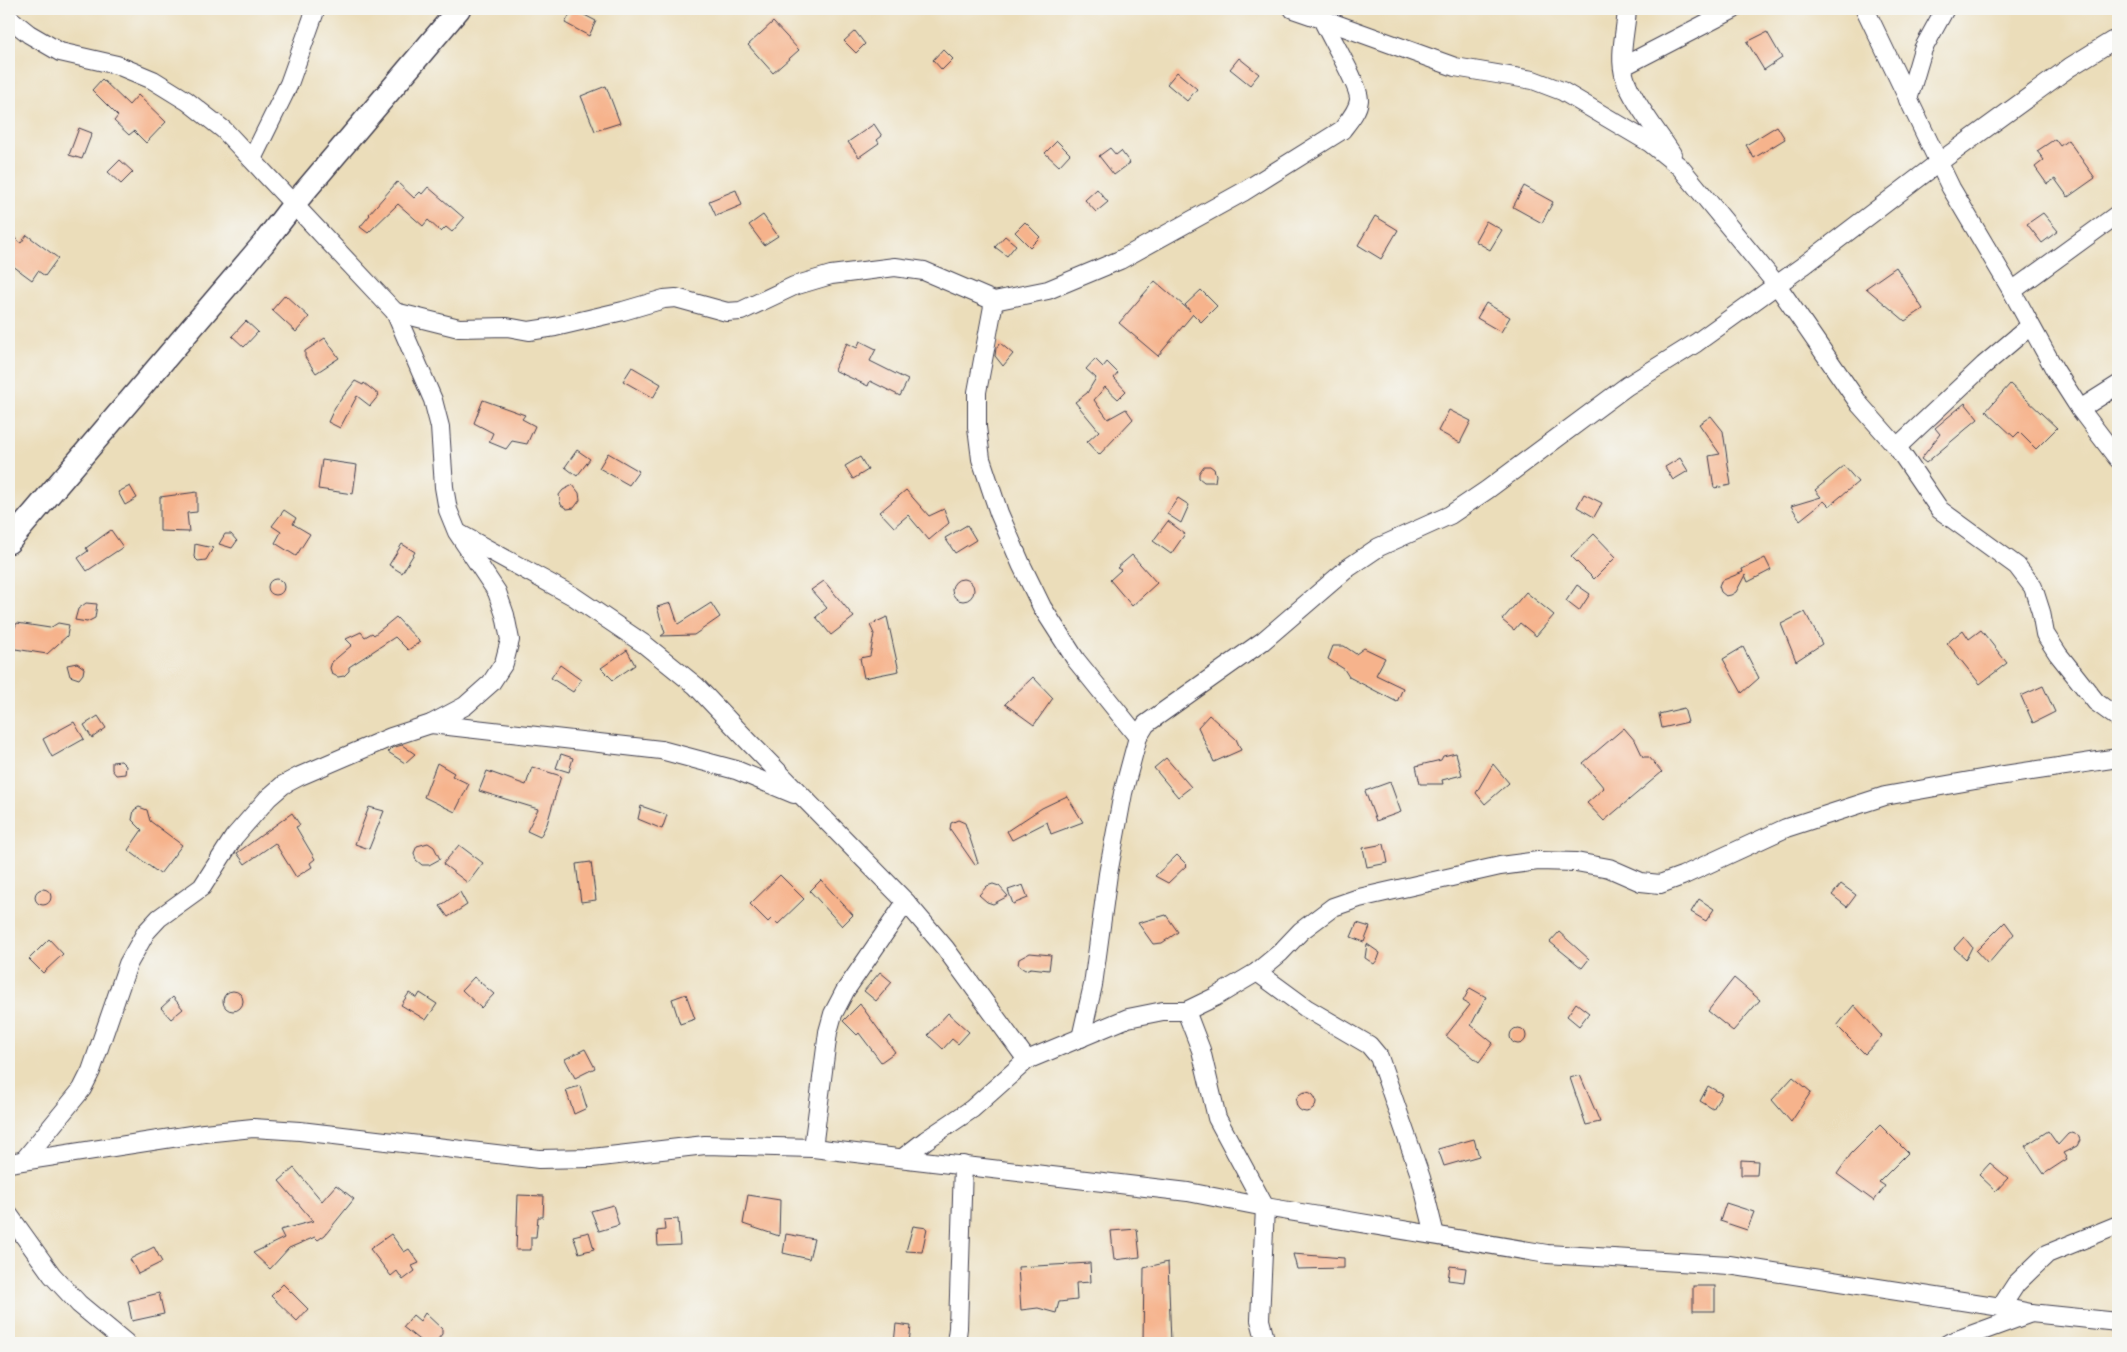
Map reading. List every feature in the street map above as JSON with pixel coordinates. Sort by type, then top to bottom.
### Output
[{"type":"street","points":[[252,159],[289,84],[314,14],[314,9]]},
{"type":"street","points":[[9,542],[459,9]]},
{"type":"street","points":[[1293,9],[1455,68],[1533,80],[1562,91],[1650,143],[1680,167]]},
{"type":"street","points":[[1627,9],[1623,44],[1625,78],[1635,98],[1680,167],[1777,285],[1860,405],[1897,448],[1940,510],[2017,566],[2033,587],[2042,612],[2046,634],[2058,654],[2096,702],[2118,718]]},
{"type":"street","points":[[1624,66],[1734,9]]},
{"type":"street","points":[[1864,9],[1938,163],[2012,291],[2030,326],[2080,409],[2118,459]]},
{"type":"street","points":[[1908,100],[1923,49],[1945,9]]},
{"type":"street","points":[[9,18],[29,34],[60,52],[117,65],[153,80],[188,101],[224,130],[395,312],[433,400],[440,427],[445,495],[448,510],[457,532],[497,592],[505,615],[510,640],[504,664],[491,683],[465,706],[431,724],[391,737],[300,776],[283,785],[268,798],[234,837],[202,887],[158,918],[146,932],[128,964],[91,1071],[82,1089],[16,1161]]},
{"type":"street","points":[[395,312],[459,328],[507,327],[529,330],[555,327],[664,299],[676,298],[727,312],[741,310],[794,286],[831,275],[895,267],[924,272],[994,301],[1048,290],[1120,260],[1243,192],[1342,130],[1353,116],[1359,100],[1354,80],[1322,19]]},
{"type":"street","points":[[1081,1038],[1093,985],[1113,847],[1123,793],[1138,737],[1146,724],[1263,641],[1348,568],[1379,547],[1450,515],[1487,490],[1627,386],[1696,343],[1777,285],[1938,163],[2070,67],[2112,41],[2118,41]]},
{"type":"street","points":[[2012,291],[2118,214]]},
{"type":"street","points":[[994,301],[977,392],[977,427],[981,459],[999,512],[1020,564],[1042,607],[1076,660],[1138,737]]},
{"type":"street","points":[[1897,448],[1984,365],[2030,326]]},
{"type":"street","points":[[2080,409],[2118,385]]},
{"type":"street","points":[[457,532],[573,596],[644,644],[696,686],[906,902],[945,948],[1027,1060]]},
{"type":"street","points":[[431,724],[661,750],[736,770],[804,798]]},
{"type":"street","points":[[904,1157],[972,1109],[1027,1060],[1128,1018],[1163,1011],[1186,1011],[1215,997],[1257,972],[1315,919],[1333,907],[1359,898],[1500,866],[1538,861],[1576,862],[1609,868],[1641,882],[1660,884],[1682,876],[1786,828],[1885,796],[1998,776],[2118,758]]},
{"type":"street","points":[[813,1148],[828,1032],[833,1014],[845,990],[906,902]]},
{"type":"street","points":[[1257,972],[1306,1008],[1369,1045],[1379,1057],[1421,1178],[1435,1235]]},
{"type":"street","points":[[1186,1011],[1201,1050],[1216,1118],[1265,1207],[1260,1320],[1266,1343]]},
{"type":"street","points":[[16,1161],[204,1132],[253,1128],[300,1131],[540,1158],[592,1158],[705,1145],[813,1148],[904,1157],[1188,1192],[1489,1246],[1547,1254],[1729,1265],[2001,1306],[2030,1313],[2118,1322]]},
{"type":"street","points":[[956,1343],[963,1165]]},
{"type":"street","points":[[9,1215],[52,1275],[79,1304],[126,1343]]},
{"type":"street","points":[[2001,1306],[2016,1284],[2047,1254],[2118,1225]]},
{"type":"street","points":[[1950,1343],[2030,1313]]},
{"type":"building","points":[[573,9],[596,21],[589,36],[565,23]]},
{"type":"building","points":[[773,22],[799,50],[773,73],[748,45]]},
{"type":"building","points":[[855,31],[865,44],[856,53],[844,41]]},
{"type":"building","points":[[1767,32],[1782,58],[1764,70],[1747,42]]},
{"type":"building","points":[[943,49],[953,59],[942,70],[933,60]]},
{"type":"building","points":[[1239,58],[1259,74],[1250,85],[1230,69]]},
{"type":"building","points":[[1177,72],[1197,89],[1187,101],[1167,84]]},
{"type":"building","points":[[102,79],[129,105],[138,95],[166,122],[146,143],[134,131],[129,135],[114,121],[118,116],[92,90]]},
{"type":"building","points":[[606,86],[620,123],[595,131],[581,96]]},
{"type":"building","points":[[874,124],[882,136],[877,140],[879,143],[859,157],[848,142]]},
{"type":"building","points":[[1777,126],[1785,139],[1754,158],[1746,145]]},
{"type":"building","points":[[79,128],[92,133],[82,159],[69,155]]},
{"type":"building","points":[[2055,139],[2060,146],[2068,140],[2095,178],[2068,197],[2055,179],[2047,184],[2035,167],[2044,160],[2037,151]]},
{"type":"building","points":[[1057,141],[1070,154],[1059,166],[1045,153]]},
{"type":"building","points":[[1110,148],[1116,155],[1121,151],[1130,163],[1114,175],[1099,156]]},
{"type":"building","points":[[120,160],[133,172],[121,184],[108,172]]},
{"type":"building","points":[[397,182],[414,198],[420,192],[422,194],[428,187],[464,218],[452,232],[446,227],[441,232],[428,220],[423,226],[398,204],[368,233],[360,227]]},
{"type":"building","points":[[1524,186],[1553,202],[1542,223],[1513,207]]},
{"type":"building","points":[[1097,189],[1108,202],[1096,212],[1085,200]]},
{"type":"building","points":[[736,190],[742,205],[716,216],[709,201]]},
{"type":"building","points":[[2043,213],[2058,231],[2042,243],[2027,224]]},
{"type":"building","points":[[763,215],[778,236],[764,245],[749,225]]},
{"type":"building","points":[[1375,216],[1398,230],[1381,259],[1358,245]]},
{"type":"building","points":[[1486,221],[1502,230],[1490,250],[1475,241]]},
{"type":"building","points":[[1025,222],[1040,237],[1030,247],[1015,232]]},
{"type":"building","points":[[9,233],[21,243],[27,235],[58,258],[45,276],[38,271],[32,280],[9,263]]},
{"type":"building","points":[[1005,236],[1016,245],[1007,256],[995,247]]},
{"type":"building","points":[[1896,267],[1923,309],[1905,321],[1866,288]]},
{"type":"building","points":[[1155,281],[1190,311],[1185,305],[1201,290],[1217,306],[1201,322],[1193,314],[1158,356],[1119,323]]},
{"type":"building","points":[[285,295],[309,317],[296,332],[272,310]]},
{"type":"building","points":[[1486,303],[1510,317],[1501,332],[1477,318]]},
{"type":"building","points":[[246,321],[258,332],[244,347],[232,336]]},
{"type":"building","points":[[325,338],[339,358],[316,373],[305,357],[305,351]]},
{"type":"building","points":[[860,341],[876,349],[870,361],[908,380],[900,396],[870,381],[868,386],[834,370],[847,343],[857,348]]},
{"type":"building","points":[[1000,343],[1013,354],[1003,366],[995,356],[996,348]]},
{"type":"building","points":[[1095,359],[1103,367],[1107,362],[1118,373],[1114,378],[1126,391],[1118,399],[1105,387],[1094,400],[1108,419],[1126,409],[1133,419],[1099,455],[1087,442],[1099,431],[1075,402],[1087,393],[1096,378],[1086,369]]},
{"type":"building","points":[[632,367],[661,384],[653,398],[623,381]]},
{"type":"building","points":[[355,381],[363,385],[364,383],[379,395],[370,406],[357,396],[340,428],[328,422],[335,407]]},
{"type":"building","points":[[2010,384],[2057,428],[2036,449],[2019,432],[2014,437],[1986,411]]},
{"type":"building","points":[[483,400],[525,415],[522,419],[535,426],[527,444],[512,441],[506,449],[489,442],[493,433],[474,423]]},
{"type":"building","points":[[1965,403],[1978,419],[1926,463],[1921,459],[1940,434],[1935,428]]},
{"type":"building","points":[[1449,410],[1471,421],[1460,443],[1438,431]]},
{"type":"building","points":[[1711,416],[1723,431],[1731,485],[1714,488],[1709,456],[1720,454],[1699,424]]},
{"type":"building","points":[[577,450],[590,459],[577,476],[565,467]]},
{"type":"building","points":[[608,453],[639,471],[629,485],[599,468]]},
{"type":"building","points":[[860,457],[868,470],[853,479],[845,466]]},
{"type":"building","points":[[1680,458],[1688,471],[1673,480],[1665,467]]},
{"type":"building","points":[[322,460],[357,465],[353,494],[318,489]]},
{"type":"building","points":[[1204,466],[1210,466],[1214,469],[1216,475],[1215,482],[1204,482],[1199,478],[1199,473]]},
{"type":"building","points":[[1844,466],[1858,482],[1829,506],[1824,501],[1800,520],[1791,506],[1821,497],[1815,490]]},
{"type":"building","points":[[573,485],[579,493],[580,500],[574,508],[567,509],[561,505],[559,495],[563,490]]},
{"type":"building","points":[[130,486],[137,498],[125,505],[118,492]]},
{"type":"building","points":[[906,490],[929,516],[944,509],[949,523],[929,540],[908,515],[894,527],[880,512]]},
{"type":"building","points":[[197,492],[197,512],[187,513],[189,532],[160,531],[160,497]]},
{"type":"building","points":[[1584,494],[1602,503],[1594,517],[1577,507]]},
{"type":"building","points":[[1178,498],[1189,505],[1181,523],[1167,514]]},
{"type":"building","points":[[284,510],[296,518],[293,524],[310,534],[296,556],[275,543],[281,532],[272,526]]},
{"type":"building","points":[[1168,521],[1185,534],[1171,554],[1153,541]]},
{"type":"building","points":[[967,525],[976,540],[955,553],[945,538]]},
{"type":"building","points":[[111,530],[123,547],[87,571],[78,558],[88,551],[86,548]]},
{"type":"building","points":[[225,534],[231,534],[237,541],[232,548],[219,544]]},
{"type":"building","points":[[1594,534],[1616,557],[1594,579],[1571,556]]},
{"type":"building","points":[[195,544],[213,548],[206,560],[198,561],[194,557]]},
{"type":"building","points":[[402,544],[415,552],[402,573],[389,565]]},
{"type":"building","points":[[1132,555],[1157,583],[1132,606],[1110,580],[1121,570],[1117,568]]},
{"type":"building","points":[[1765,558],[1771,570],[1748,582],[1745,575],[1736,592],[1731,595],[1726,596],[1721,592],[1719,586],[1721,581],[1743,572],[1742,569]]},
{"type":"building","points":[[273,579],[279,579],[284,584],[282,593],[273,595],[268,590],[268,584]]},
{"type":"building","points":[[963,579],[971,582],[974,590],[971,598],[963,601],[955,598],[952,590],[955,582]]},
{"type":"building","points":[[824,581],[854,617],[831,635],[816,617],[827,608],[811,590]]},
{"type":"building","points":[[1577,585],[1590,594],[1579,611],[1566,601]]},
{"type":"building","points":[[1526,592],[1554,615],[1536,636],[1520,623],[1514,630],[1502,620]]},
{"type":"building","points":[[86,603],[97,604],[95,618],[87,622],[75,620],[78,609]]},
{"type":"building","points":[[671,603],[678,624],[711,603],[720,617],[694,635],[661,636],[665,633],[657,607]]},
{"type":"building","points":[[1805,612],[1822,644],[1796,661],[1781,624]]},
{"type":"building","points":[[396,617],[420,642],[408,650],[395,637],[349,667],[349,671],[344,676],[338,677],[332,674],[330,668],[332,662],[352,645],[346,639],[361,632],[365,637],[372,633],[374,635]]},
{"type":"building","points":[[887,617],[899,671],[864,678],[860,658],[870,656],[874,634],[870,625]]},
{"type":"building","points":[[17,623],[50,628],[58,623],[69,625],[67,636],[47,654],[9,648],[11,635]]},
{"type":"building","points":[[1963,630],[1969,639],[1981,630],[2007,663],[1980,684],[1947,643]]},
{"type":"building","points":[[1333,646],[1344,646],[1356,654],[1364,648],[1385,658],[1376,675],[1403,688],[1397,702],[1349,677],[1344,669],[1328,659]]},
{"type":"building","points":[[1743,647],[1759,678],[1742,693],[1723,659]]},
{"type":"building","points":[[627,650],[635,665],[613,680],[601,668]]},
{"type":"building","points":[[77,663],[84,668],[83,674],[79,679],[70,676],[67,665]]},
{"type":"building","points":[[560,665],[581,680],[573,692],[551,678]]},
{"type":"building","points":[[1033,677],[1053,698],[1034,725],[1005,704]]},
{"type":"building","points":[[2043,686],[2055,712],[2033,723],[2021,696]]},
{"type":"building","points":[[1684,708],[1688,722],[1662,728],[1659,714]]},
{"type":"building","points":[[1209,715],[1236,739],[1241,750],[1214,762],[1198,727]]},
{"type":"building","points":[[98,716],[106,728],[92,738],[84,725]]},
{"type":"building","points":[[74,722],[84,739],[52,757],[43,739]]},
{"type":"building","points":[[1624,728],[1636,742],[1643,757],[1649,757],[1662,772],[1604,821],[1587,803],[1604,788],[1583,763]]},
{"type":"building","points":[[402,745],[415,754],[405,763],[388,752],[392,748]]},
{"type":"building","points":[[1456,753],[1462,775],[1442,780],[1443,784],[1420,784],[1416,766],[1441,760],[1443,756]]},
{"type":"building","points":[[561,754],[573,758],[569,772],[556,768]]},
{"type":"building","points":[[1166,758],[1191,787],[1178,797],[1154,768]]},
{"type":"building","points":[[121,761],[126,766],[125,774],[116,775],[112,770],[112,762]]},
{"type":"building","points":[[437,763],[454,773],[452,776],[469,784],[455,812],[424,797]]},
{"type":"building","points":[[1493,764],[1509,783],[1485,804],[1476,793]]},
{"type":"building","points":[[532,767],[561,776],[547,824],[540,837],[527,831],[538,809],[479,791],[487,771],[526,785]]},
{"type":"building","points":[[1390,782],[1401,812],[1376,821],[1365,791]]},
{"type":"building","points":[[1067,796],[1083,822],[1051,834],[1047,822],[1012,840],[1007,831],[1042,808]]},
{"type":"building","points":[[641,806],[667,815],[662,829],[638,819]]},
{"type":"building","points":[[139,807],[147,810],[150,821],[182,845],[160,874],[128,850],[142,830],[132,820],[134,810]]},
{"type":"building","points":[[369,807],[384,811],[369,849],[355,844]]},
{"type":"building","points":[[292,813],[300,825],[296,827],[315,859],[310,863],[312,867],[296,877],[275,843],[245,864],[237,853]]},
{"type":"building","points":[[958,820],[965,823],[978,863],[975,865],[950,829],[951,823]]},
{"type":"building","points":[[428,843],[434,847],[440,859],[429,865],[422,865],[416,860],[414,853],[417,846]]},
{"type":"building","points":[[1384,844],[1388,863],[1367,867],[1363,848]]},
{"type":"building","points":[[459,845],[483,863],[468,883],[443,864]]},
{"type":"building","points":[[1177,855],[1187,865],[1168,883],[1155,876]]},
{"type":"building","points":[[591,862],[596,900],[581,902],[576,864]]},
{"type":"building","points":[[780,875],[804,899],[778,924],[772,918],[768,922],[750,904]]},
{"type":"building","points":[[821,880],[853,915],[842,926],[810,891]]},
{"type":"building","points":[[993,884],[999,886],[1008,896],[993,904],[987,902],[979,895],[987,886]]},
{"type":"building","points":[[1841,884],[1856,895],[1847,907],[1832,895]]},
{"type":"building","points":[[1023,885],[1028,898],[1013,904],[1008,890]]},
{"type":"building","points":[[43,889],[49,891],[51,897],[49,903],[43,905],[37,903],[35,897],[37,891]]},
{"type":"building","points":[[460,892],[467,905],[448,917],[440,906]]},
{"type":"building","points":[[1699,899],[1714,909],[1706,921],[1691,912]]},
{"type":"building","points":[[1166,915],[1178,932],[1162,943],[1153,944],[1138,923]]},
{"type":"building","points":[[2005,922],[2014,934],[1988,964],[1976,951]]},
{"type":"building","points":[[1357,923],[1370,927],[1364,942],[1351,937]]},
{"type":"building","points":[[1559,932],[1589,959],[1582,968],[1550,942]]},
{"type":"building","points":[[1964,937],[1972,947],[1966,959],[1954,948]]},
{"type":"building","points":[[49,939],[63,954],[43,973],[29,959]]},
{"type":"building","points":[[1367,944],[1380,953],[1374,964],[1365,958]]},
{"type":"building","points":[[1030,953],[1051,955],[1049,970],[1031,968],[1025,970],[1018,965],[1019,959]]},
{"type":"building","points":[[880,972],[892,982],[876,1001],[864,991]]},
{"type":"building","points":[[474,977],[494,994],[481,1008],[462,990]]},
{"type":"building","points":[[1734,978],[1760,1000],[1733,1031],[1708,1011]]},
{"type":"building","points":[[1470,988],[1486,997],[1471,1025],[1493,1043],[1479,1062],[1446,1036],[1470,1005],[1463,1001]]},
{"type":"building","points":[[233,991],[240,994],[243,1001],[240,1008],[233,1011],[226,1008],[223,1001],[226,994]]},
{"type":"building","points":[[409,993],[417,998],[420,993],[437,1004],[426,1020],[401,1005]]},
{"type":"building","points":[[686,994],[695,1019],[680,1024],[672,999]]},
{"type":"building","points":[[173,997],[183,1009],[171,1019],[161,1008]]},
{"type":"building","points":[[1576,1003],[1589,1013],[1579,1026],[1567,1016]]},
{"type":"building","points":[[860,1004],[895,1052],[881,1062],[859,1033],[857,1035],[843,1021]]},
{"type":"building","points":[[1854,1005],[1882,1036],[1865,1054],[1837,1026]]},
{"type":"building","points":[[948,1013],[969,1032],[958,1044],[952,1039],[943,1049],[928,1035]]},
{"type":"building","points":[[1515,1028],[1521,1028],[1526,1033],[1524,1042],[1515,1044],[1510,1039],[1510,1033]]},
{"type":"building","points":[[585,1049],[595,1068],[575,1078],[565,1059]]},
{"type":"building","points":[[1580,1075],[1600,1122],[1586,1125],[1570,1078]]},
{"type":"building","points":[[1793,1077],[1811,1092],[1791,1122],[1772,1100]]},
{"type":"building","points":[[580,1086],[587,1108],[574,1114],[566,1090]]},
{"type":"building","points":[[1708,1086],[1722,1094],[1713,1109],[1700,1101]]},
{"type":"building","points":[[1306,1092],[1313,1095],[1316,1102],[1313,1109],[1306,1112],[1299,1109],[1296,1102],[1299,1095]]},
{"type":"building","points":[[1880,1125],[1908,1153],[1879,1182],[1885,1186],[1874,1201],[1837,1174],[1851,1154]]},
{"type":"building","points":[[2048,1131],[2058,1145],[2068,1134],[2072,1133],[2078,1135],[2080,1140],[2077,1146],[2063,1153],[2067,1159],[2044,1174],[2025,1146]]},
{"type":"building","points":[[1474,1139],[1479,1156],[1444,1166],[1438,1149]]},
{"type":"building","points":[[1741,1160],[1758,1161],[1757,1175],[1741,1175]]},
{"type":"building","points":[[1990,1163],[2008,1178],[1996,1191],[1979,1175]]},
{"type":"building","points":[[294,1168],[322,1201],[336,1185],[354,1199],[325,1235],[318,1240],[315,1237],[289,1248],[270,1269],[253,1253],[284,1238],[280,1230],[313,1221],[279,1181]]},
{"type":"building","points":[[518,1195],[544,1196],[543,1217],[538,1217],[536,1237],[531,1237],[531,1250],[516,1250]]},
{"type":"building","points":[[748,1195],[780,1200],[779,1236],[743,1224]]},
{"type":"building","points":[[1726,1203],[1754,1212],[1747,1230],[1720,1221]]},
{"type":"building","points":[[613,1205],[619,1225],[599,1231],[591,1211]]},
{"type":"building","points":[[678,1219],[680,1245],[658,1246],[657,1231],[665,1230],[664,1220]]},
{"type":"building","points":[[913,1226],[927,1228],[922,1252],[906,1251]]},
{"type":"building","points":[[1137,1229],[1140,1257],[1114,1260],[1111,1231]]},
{"type":"building","points":[[589,1232],[594,1249],[579,1253],[573,1236]]},
{"type":"building","points":[[391,1234],[404,1252],[409,1249],[419,1263],[412,1266],[415,1271],[403,1280],[397,1271],[391,1276],[370,1249]]},
{"type":"building","points":[[786,1234],[814,1239],[809,1259],[783,1253]]},
{"type":"building","points":[[154,1247],[162,1262],[138,1274],[130,1259]]},
{"type":"building","points":[[1293,1254],[1344,1258],[1344,1268],[1297,1269]]},
{"type":"building","points":[[1168,1262],[1171,1343],[1143,1343],[1144,1268]]},
{"type":"building","points":[[1090,1263],[1091,1282],[1076,1283],[1077,1300],[1059,1302],[1056,1313],[1038,1308],[1021,1310],[1018,1267]]},
{"type":"building","points":[[1450,1266],[1466,1268],[1464,1282],[1448,1280]]},
{"type":"building","points":[[283,1284],[308,1309],[297,1321],[271,1296]]},
{"type":"building","points":[[1693,1286],[1715,1286],[1715,1311],[1693,1311]]},
{"type":"building","points":[[159,1293],[164,1314],[132,1321],[128,1301]]},
{"type":"building","points":[[425,1313],[442,1329],[442,1334],[435,1343],[423,1343],[403,1327],[413,1315],[420,1321]]},
{"type":"building","points":[[896,1324],[911,1326],[909,1343],[894,1343]]}]
